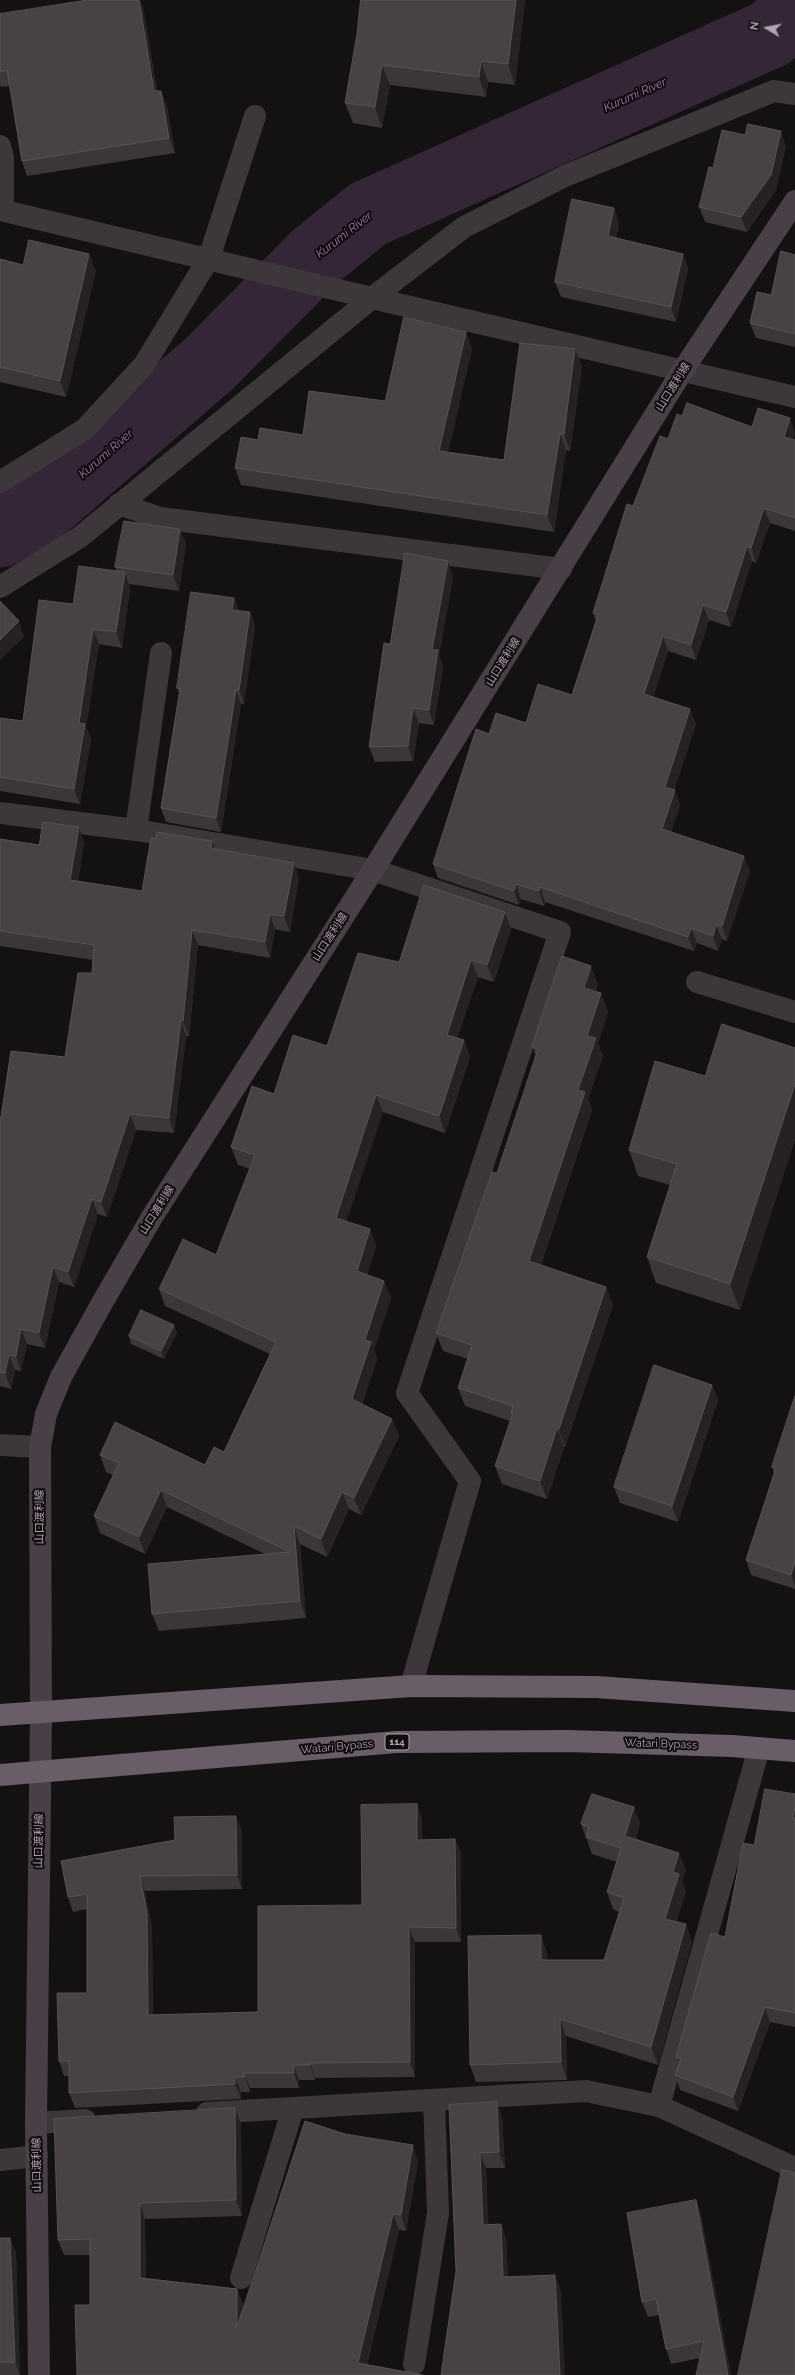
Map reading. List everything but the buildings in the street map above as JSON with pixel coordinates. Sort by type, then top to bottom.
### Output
[{"type":"highway","points":[[0,1715],[411,1686],[596,1688],[795,1701]]},
{"type":"highway","name":"Watari Bypass","points":[[0,1775],[40,1773],[397,1742],[568,1741],[759,1748],[795,1751]]},
{"type":"main road","name":"山口渡利線","points":[[39,2375],[36,2123],[41,1713],[40,1447],[46,1414],[61,1377],[156,1211],[373,870],[683,370],[795,202]]},
{"type":"street","points":[[0,587],[80,537],[372,298],[464,227],[565,176],[774,91],[795,94]]},
{"type":"street","points":[[0,482],[85,429],[144,365],[209,258],[255,116]]},
{"type":"street","points":[[0,146],[3,157],[2,210],[795,397]]},
{"type":"street","points":[[119,504],[160,518],[561,568]]},
{"type":"street","points":[[136,830],[161,652]]},
{"type":"street","points":[[0,813],[136,830],[373,870],[560,932],[407,1393],[470,1481],[411,1686]]},
{"type":"street","points":[[697,982],[795,1012]]},
{"type":"street","points":[[0,1445],[40,1447]]},
{"type":"street","points":[[659,2106],[759,1748]]},
{"type":"street","points":[[184,2114],[586,2091],[659,2106],[795,2168]]},
{"type":"street","points":[[414,2364],[438,2212],[434,2100]]},
{"type":"street","points":[[241,2278],[293,2108]]},
{"type":"street","points":[[36,2123],[106,2119]]},
{"type":"street","points":[[0,2160],[37,2156]]},
{"type":"waterway","name":"Kurumi River","points":[[0,533],[40,510],[209,364],[316,256],[368,214],[770,34],[795,13]]}]
